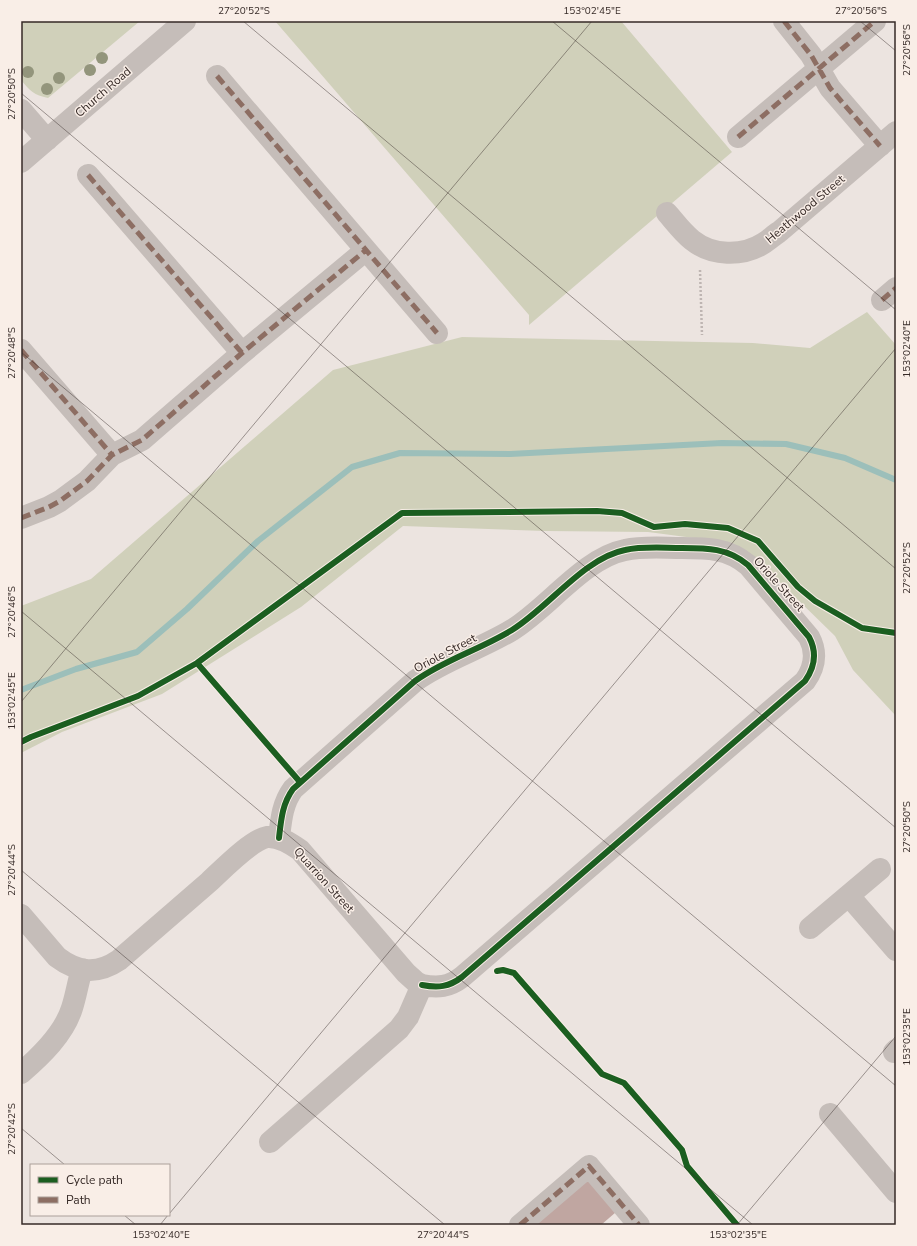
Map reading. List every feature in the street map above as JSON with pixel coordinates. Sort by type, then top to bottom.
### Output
[{"type":"street","name":"Church Road","points":[[21,162],[185,21]]},
{"type":"street","points":[[784,21],[811,54],[830,88],[888,139]]},
{"type":"street","points":[[738,137],[875,21]]},
{"type":"street","points":[[217,76],[437,333]]},
{"type":"street","points":[[21,110],[47,140]]},
{"type":"street","name":"Heathwood Street","points":[[667,213],[692,240],[702,246],[724,253],[753,249],[764,243],[888,139]]},
{"type":"street","points":[[88,175],[242,353]]},
{"type":"street","points":[[21,518],[49,508],[60,501],[87,481],[112,456],[142,440],[242,353],[366,250]]},
{"type":"street","points":[[21,350],[112,456]]},
{"type":"street","name":"Oriole Street","points":[[279,838],[281,818],[287,797],[293,789],[415,681],[519,625],[584,571],[605,557],[624,550],[638,548],[711,548],[730,553],[740,558],[748,565],[809,637],[814,651],[814,658],[813,667],[805,681],[462,977],[446,986],[439,987],[422,985]]},
{"type":"street","points":[[21,915],[57,957],[69,964],[91,971],[110,966],[119,960],[252,844],[266,838],[279,838]]},
{"type":"street","name":"Quarrion Street","points":[[279,838],[286,840],[307,857],[406,973],[422,985]]},
{"type":"street","points":[[810,928],[880,869]]},
{"type":"street","points":[[849,896],[896,950]]},
{"type":"street","points":[[21,1073],[43,1053],[55,1039],[63,1026],[72,1010],[82,969]]},
{"type":"street","points":[[270,1142],[399,1029],[408,1017],[422,985]]},
{"type":"street","points":[[830,1114],[896,1192]]},
{"type":"street","points":[[520,1225],[589,1166],[640,1225]]},
{"type":"path","points":[[702,246],[699,261],[702,335]]},
{"type":"green space","points":[[21,21],[140,21],[48,98],[33,92],[21,80]]},
{"type":"green space","points":[[275,21],[621,21],[732,152],[529,325],[529,315]]},
{"type":"green space","points":[[867,312],[896,345],[896,716],[853,670],[835,636],[755,558],[732,543],[648,532],[545,531],[403,526],[301,607],[162,694],[62,732],[21,753],[21,606],[91,579],[333,370],[462,337],[753,343],[810,348]]},
{"type":"building","points":[[588,1179],[616,1212],[601,1225],[534,1225]]},
{"type":"waterway","points":[[21,690],[76,669],[137,652],[187,609],[258,541],[352,467],[400,453],[510,454],[722,443],[786,444],[845,458],[896,480]]},
{"type":"marked path","points":[[784,21],[811,55],[830,88],[880,146]]},
{"type":"marked path","points":[[738,137],[875,21]]},
{"type":"marked path","points":[[217,76],[437,333]]},
{"type":"marked path","points":[[88,175],[242,353]]},
{"type":"marked path","points":[[21,518],[60,501],[87,481],[112,455],[142,440],[242,353],[366,250]]},
{"type":"marked path","points":[[882,300],[896,288]]},
{"type":"marked path","points":[[21,350],[112,455]]},
{"type":"marked path","points":[[520,1225],[589,1166],[639,1225]]},
{"type":"cycle path","points":[[21,742],[138,696],[197,663],[402,513],[597,511],[622,513],[654,527],[685,524],[728,528],[758,541],[798,587],[815,601],[862,628],[896,633]]},
{"type":"cycle path","points":[[279,838],[284,807],[293,789],[415,681],[438,667],[500,637],[526,621],[581,573],[595,563],[610,555],[625,550],[639,548],[700,548],[725,552],[733,555],[748,565],[809,637],[812,643],[814,654],[813,665],[805,681],[462,977],[448,985],[422,985]]},
{"type":"cycle path","points":[[197,663],[300,782]]},
{"type":"cycle path","points":[[497,971],[503,970],[514,973],[602,1074],[624,1083],[682,1150],[687,1166],[737,1225]]}]
